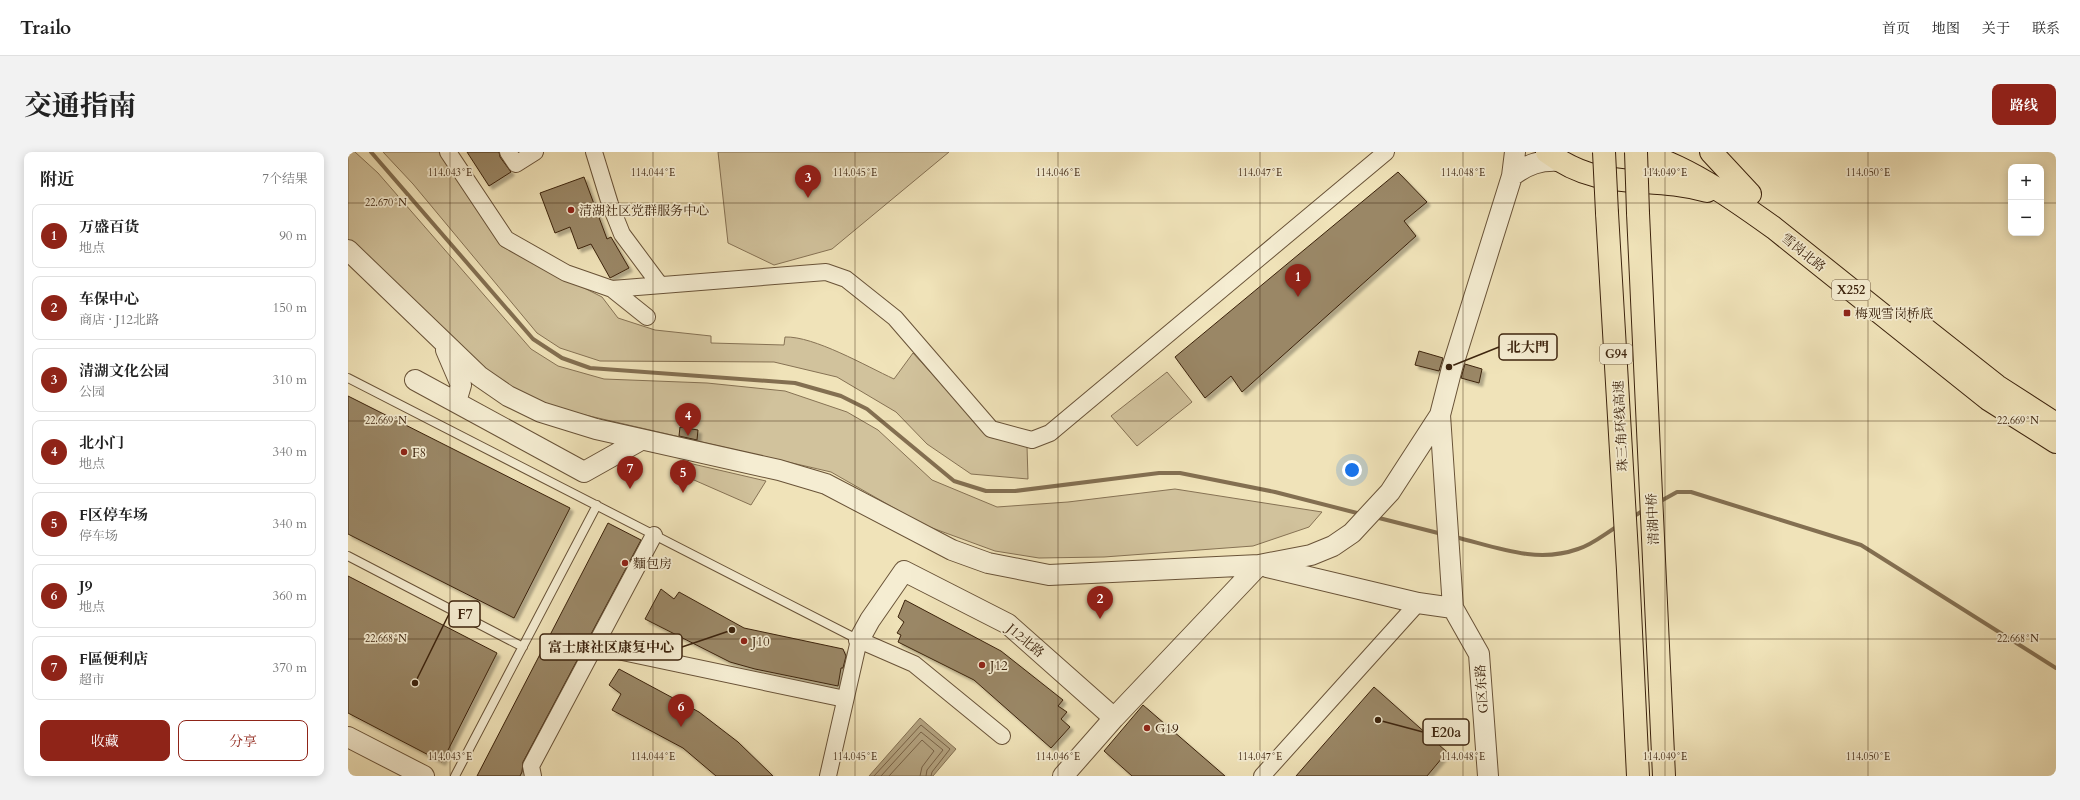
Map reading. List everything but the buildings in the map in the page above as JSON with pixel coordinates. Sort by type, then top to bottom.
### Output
[{"type":"main road","name":"珠三角环线高速","points":[[1604,152],[1624,495]]},
{"type":"main road","name":"珠三角环线高速","points":[[1640,152],[1638,213],[1650,480]]},
{"type":"main road","name":"雪岗北路","points":[[1640,152],[1746,199],[1997,386],[2056,424]]},
{"type":"main road","name":"雪岗北路","points":[[1680,152],[1718,173],[1774,228],[1988,399],[2056,442]]},
{"type":"main road","points":[[1711,152],[1746,199]]},
{"type":"main road","points":[[1553,156],[1577,171],[1600,178],[1694,188],[1746,199]]},
{"type":"main road","name":"清湖中桥","points":[[1650,480],[1660,687]]},
{"type":"main road","name":"清湖中桥","points":[[1624,495],[1634,689]]},
{"type":"main road","points":[[1660,687],[1671,776]]},
{"type":"main road","name":"G94","points":[[1660,687],[1664,776]]},
{"type":"main road","points":[[1628,776],[1634,689]]},
{"type":"main road","name":"G94","points":[[1634,689],[1638,776]]},
{"type":"street","points":[[448,152],[506,239],[566,273],[612,289],[647,317]]},
{"type":"street","points":[[508,152],[516,164],[535,152]]},
{"type":"street","points":[[594,152],[610,204],[622,234],[660,285]]},
{"type":"street","points":[[612,289],[826,272],[846,279],[895,318],[991,429],[1032,440],[1050,433],[1386,152]]},
{"type":"street","points":[[1259,565],[1418,603],[1453,608],[1440,415],[1452,368],[1512,176],[1514,152]]},
{"type":"street","points":[[1512,176],[1526,165],[1553,156]]},
{"type":"street","points":[[348,250],[478,376],[508,396],[542,412],[641,440],[779,470],[826,484],[952,550],[988,563],[1049,575],[1259,565],[1311,555],[1333,546],[1352,533],[1390,492],[1440,415]]},
{"type":"street","points":[[442,341],[462,384],[456,402]]},
{"type":"street","points":[[415,380],[584,472],[641,440]]},
{"type":"street","points":[[533,776],[531,766],[654,535]]},
{"type":"street","points":[[1063,776],[1114,718],[1259,565]]},
{"type":"street","name":"J12北路","points":[[859,640],[870,620],[904,571],[1008,624],[1114,718]]},
{"type":"street","points":[[1262,776],[1418,603]]},
{"type":"street","name":"G区东路","points":[[1453,608],[1479,654],[1488,776]]},
{"type":"street","points":[[828,776],[859,640],[914,664],[1002,736]]},
{"type":"street","points":[[594,646],[845,699]]},
{"type":"street","points":[[348,737],[424,776]]},
{"type":"lane","points":[[348,378],[859,640]]},
{"type":"lane","points":[[455,776],[597,505]]},
{"type":"lane","points":[[348,556],[523,647]]},
{"type":"shaded area","points":[[348,152],[355,152],[378,173],[531,349],[558,366],[604,379],[707,383],[785,391],[847,412],[878,430],[932,480],[997,507],[1068,502],[1175,489],[1322,512],[1309,527],[1253,546],[1104,557],[1039,558],[995,551],[924,525],[831,472],[542,405],[511,389],[462,353],[348,240]]},
{"type":"shaded area","points":[[383,152],[439,152],[501,246],[602,297],[618,318],[655,330],[711,336],[711,343],[784,345],[785,337],[797,338],[825,346],[894,379],[913,353],[989,437],[1027,446],[1028,479],[971,474],[927,444],[896,412],[837,377],[774,362],[600,361],[560,348],[537,333],[413,184]]},
{"type":"shaded area","points":[[718,152],[949,152],[832,249],[774,265],[728,243]]},
{"type":"shaded area","points":[[1167,372],[1192,402],[1137,446],[1111,416]]},
{"type":"shaded area","points":[[680,461],[766,481],[751,505],[678,473]]},
{"type":"water","points":[[920,718],[956,749],[933,776],[869,776]]},
{"type":"waterway","points":[[371,152],[533,339],[562,358],[590,368],[795,383],[841,396],[867,409],[954,481],[986,491],[1015,491],[1159,473],[1180,473],[1275,492],[1361,514]]},
{"type":"waterway","points":[[1659,502],[1677,492],[1691,492],[1861,545],[2056,668]]},
{"type":"waterway","points":[[1631,518],[1644,510]]},
{"type":"waterway","points":[[1375,517],[1442,534]]},
{"type":"waterway","points":[[1455,537],[1516,552],[1547,555],[1562,553],[1583,547],[1594,542],[1618,526]]},
{"type":"place","name":"清湖文化公园","points":[[808,198]]},
{"type":"place","name":"清湖社区党群服务中心","points":[[571,210]]},
{"type":"place","name":"万盛百货","points":[[1298,297]]},
{"type":"place","name":"梅观雪岗桥底","points":[[1847,313]]},
{"type":"place","name":"北大門","points":[[1449,367]]},
{"type":"place","name":"北小门","points":[[688,436]]},
{"type":"place","name":"F8","points":[[404,452]]},
{"type":"place","name":"F區便利店","points":[[630,489]]},
{"type":"place","name":"F区停车场","points":[[683,493]]},
{"type":"place","name":"麵包房","points":[[625,563]]},
{"type":"place","name":"车保中心","points":[[1100,619]]},
{"type":"place","name":"富士康社区康复中心","points":[[732,630]]},
{"type":"place","name":"J10","points":[[744,641]]},
{"type":"place","name":"J12","points":[[982,665]]},
{"type":"place","name":"F7","points":[[415,683]]},
{"type":"place","name":"E20a","points":[[1378,720]]},
{"type":"place","name":"J9","points":[[681,727]]},
{"type":"place","name":"G19","points":[[1147,728]]}]
